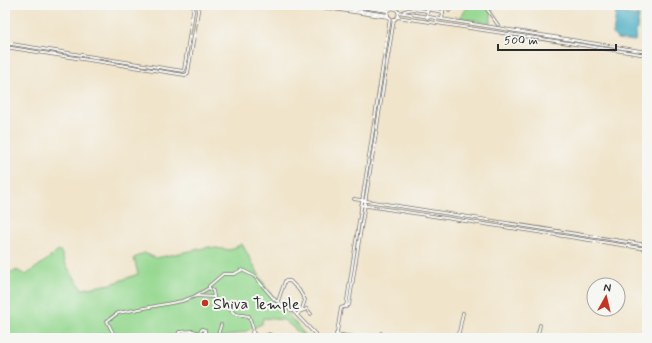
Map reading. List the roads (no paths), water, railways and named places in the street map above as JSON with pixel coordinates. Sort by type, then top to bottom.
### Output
[{"type":"street","points":[[185,75],[184,71],[194,5]]},
{"type":"street","points":[[185,75],[188,73],[199,5]]},
{"type":"street","points":[[304,5],[389,17]]},
{"type":"street","points":[[321,5],[328,5],[394,19]]},
{"type":"street","points":[[346,5],[389,8]]},
{"type":"street","points":[[370,5],[396,9]]},
{"type":"street","points":[[346,307],[389,17],[389,8],[392,5]]},
{"type":"street","points":[[396,5],[398,12],[427,18],[442,19],[647,52]]},
{"type":"street","points":[[427,18],[428,5]]},
{"type":"street","points":[[442,19],[444,5]]},
{"type":"street","points":[[449,11],[453,5]]},
{"type":"street","points":[[484,5],[498,25]]},
{"type":"street","points":[[404,11],[413,9],[443,12]]},
{"type":"street","points":[[397,17],[398,12]]},
{"type":"street","points":[[336,338],[341,308],[349,305],[394,19],[397,17],[647,55]]},
{"type":"street","points":[[5,43],[184,71]]},
{"type":"street","points":[[5,47],[185,75]]},
{"type":"street","points":[[354,199],[647,245]]},
{"type":"street","points":[[361,205],[647,249]]},
{"type":"street","points":[[124,338],[113,333],[107,321],[118,313],[182,301],[195,297],[209,288],[223,274],[234,274],[242,270],[254,276],[278,302],[297,315],[319,338]]},
{"type":"street","points":[[278,302],[285,281],[290,281],[299,290],[305,300],[300,312]]},
{"type":"street","points":[[209,288],[213,290],[217,305],[226,306],[235,314],[249,316],[253,328],[251,338]]},
{"type":"street","points":[[195,297],[214,297]]},
{"type":"street","points":[[297,315],[305,309],[311,314]]},
{"type":"street","points":[[454,338],[460,332],[463,313]]},
{"type":"street","points":[[217,338],[221,325]]},
{"type":"street","points":[[537,338],[540,325]]},
{"type":"street","points":[[177,338],[178,333],[182,331],[199,333],[202,330],[206,330],[206,338]]},
{"type":"street","points":[[253,332],[258,338],[269,334],[276,338]]},
{"type":"street","points":[[381,338],[382,332]]},
{"type":"street","points":[[199,333],[201,338]]},
{"type":"street","points":[[336,334],[361,338]]},
{"type":"water","points":[[616,12],[639,16],[635,41],[617,39],[613,34]]},
{"type":"place","name":"Shiva Temple","points":[[205,303]]}]
